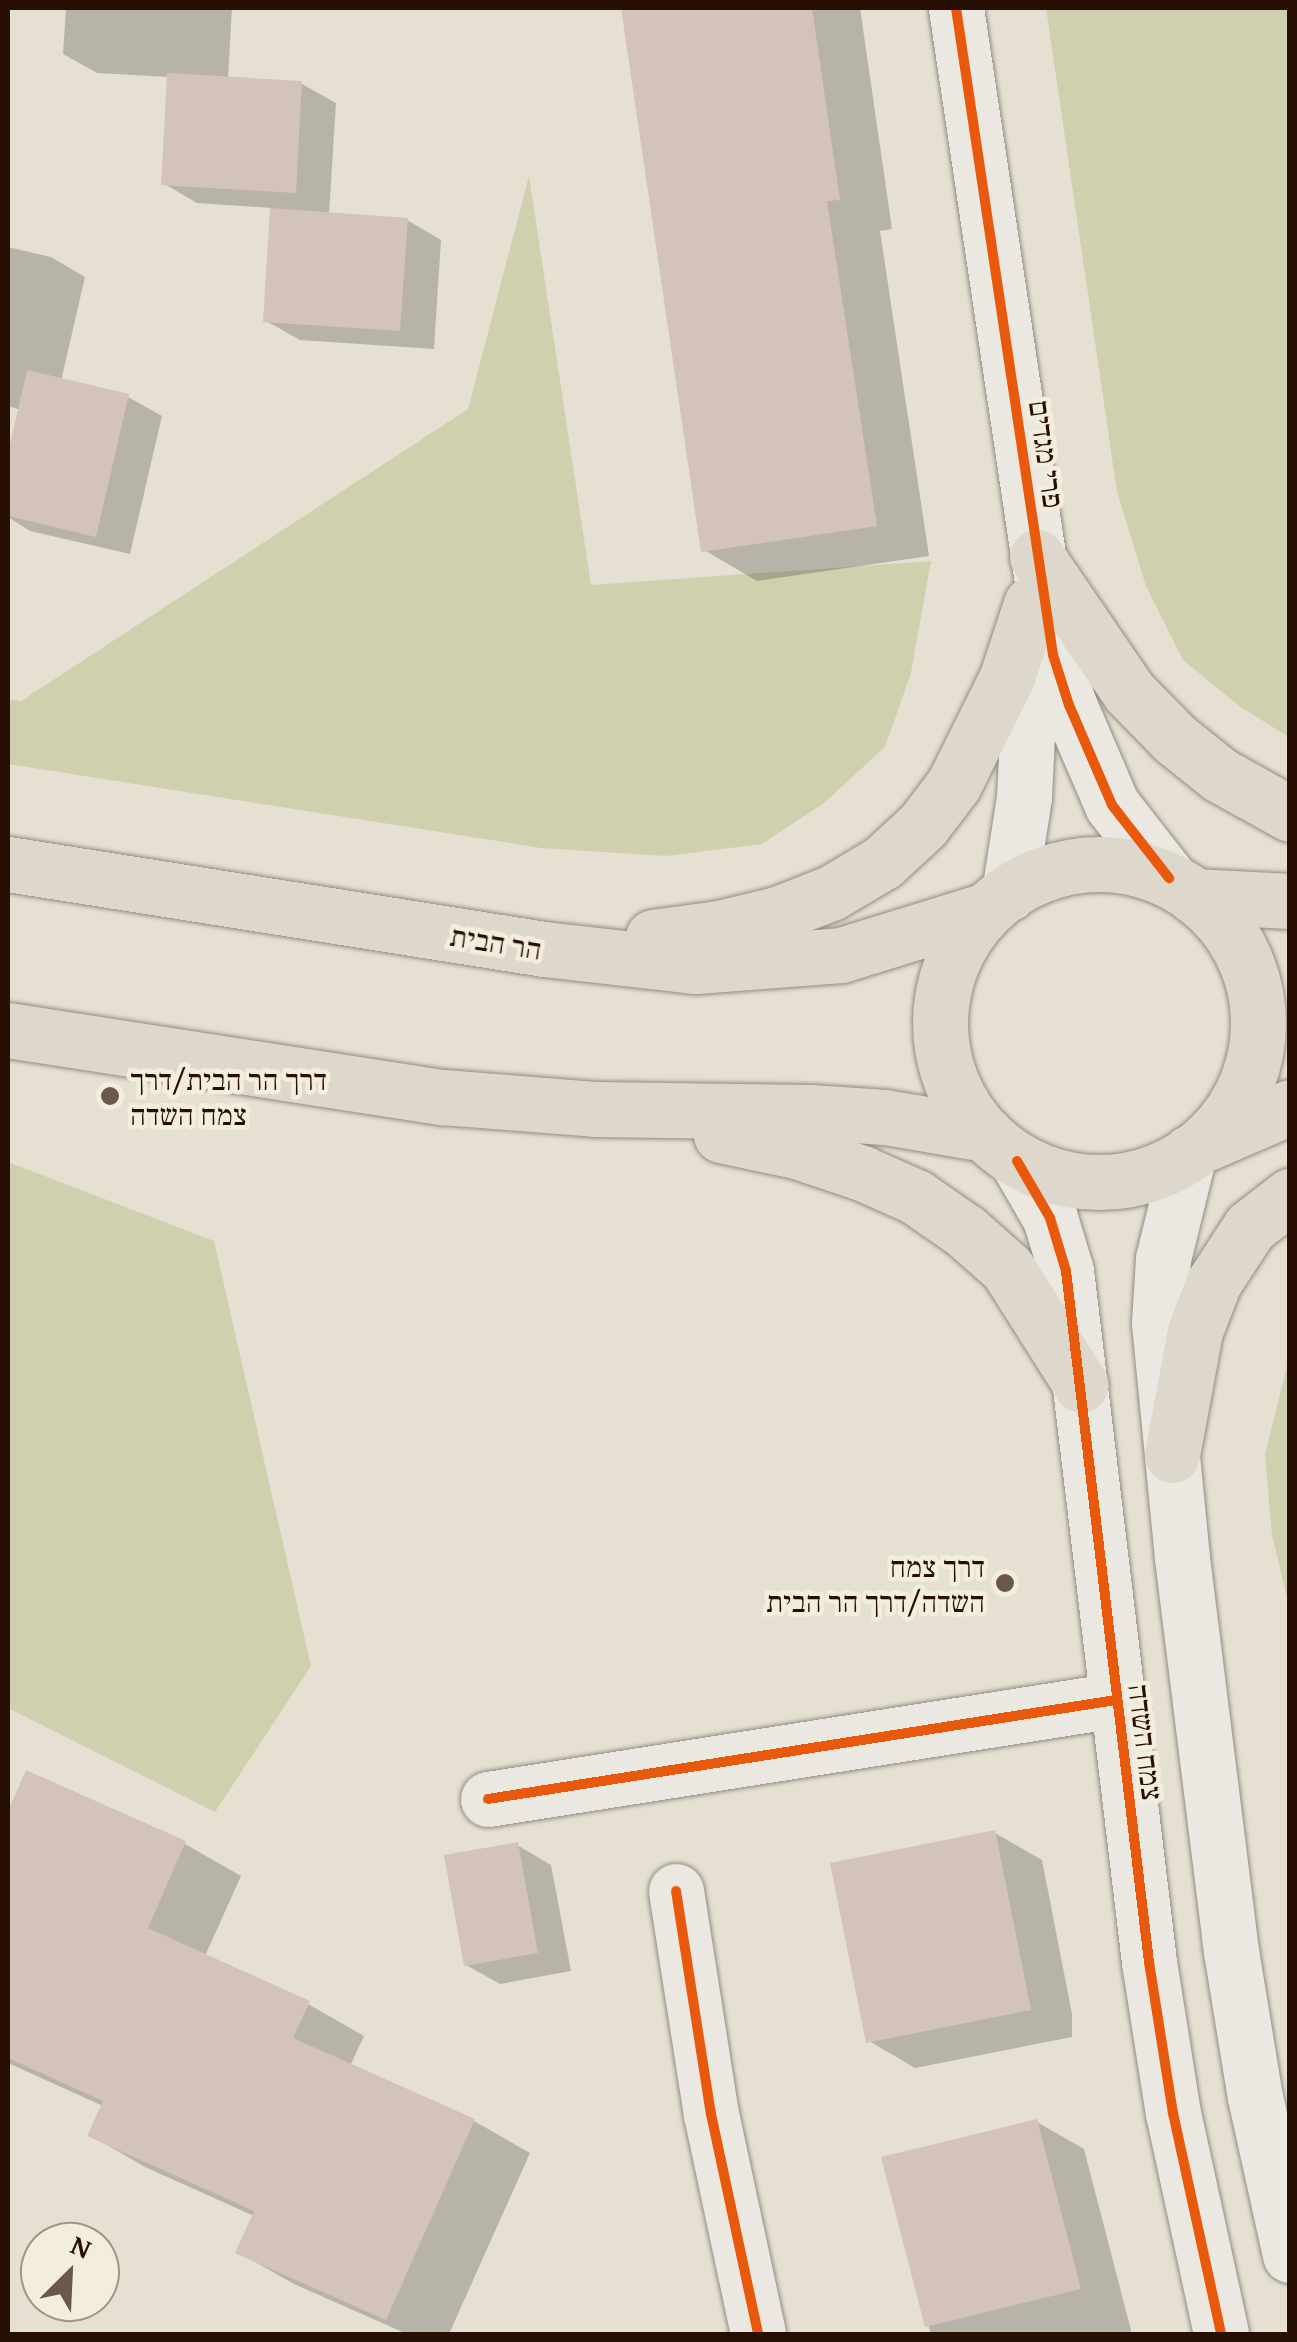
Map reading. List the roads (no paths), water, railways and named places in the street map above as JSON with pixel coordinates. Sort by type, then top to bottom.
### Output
[{"type":"main road","points":[[1034,581],[1129,692],[1175,739],[1220,775],[1290,814]]},
{"type":"main road","points":[[544,949],[719,928],[776,914],[831,893],[883,862],[923,825],[954,784],[1007,677],[1034,581]]},
{"type":"main road","name":"הר הבית","points":[[8,864],[544,949],[696,966],[842,955],[996,902]]},
{"type":"main road","points":[[1001,1147],[975,1125],[946,1076],[938,1011],[952,958],[996,902],[1028,880],[1081,864],[1115,864],[1181,887],[1290,900]]},
{"type":"main road","points":[[1181,887],[1214,912],[1245,958],[1260,1012],[1253,1068],[1239,1102],[1196,1149]]},
{"type":"main road","points":[[8,1030],[443,1097],[596,1109],[885,1117],[1001,1147],[1070,1180],[1102,1183],[1156,1172],[1196,1149],[1290,1107]]},
{"type":"main road","points":[[596,1109],[796,1150],[916,1197],[965,1231],[1007,1268],[1081,1385]]},
{"type":"main road","points":[[1172,1455],[1191,1346],[1214,1282],[1250,1228],[1290,1196]]},
{"type":"street","name":"פרי מגדים","points":[[956,8],[1027,485],[1034,581],[1026,781],[996,902]]},
{"type":"street","name":"פרי מגדים","points":[[1034,581],[1069,705],[1112,805],[1181,887]]},
{"type":"street","name":"צמח השדה","points":[[1001,1147],[1050,1218],[1066,1270],[1116,1700],[1173,2113],[1222,2334]]},
{"type":"street","name":"צמח השדה","points":[[1196,1149],[1163,1259],[1159,1322],[1231,1951],[1255,2098],[1290,2255]]},
{"type":"street","points":[[488,1799],[1116,1700]]},
{"type":"street","points":[[676,1892],[711,2114],[758,2334]]},
{"type":"place","name":"דרך הר הבית/דרך צמח השדה","points":[[110,1096]]},
{"type":"place","name":"דרך צמח השדה/דרך הר הבית","points":[[1005,1583]]}]
